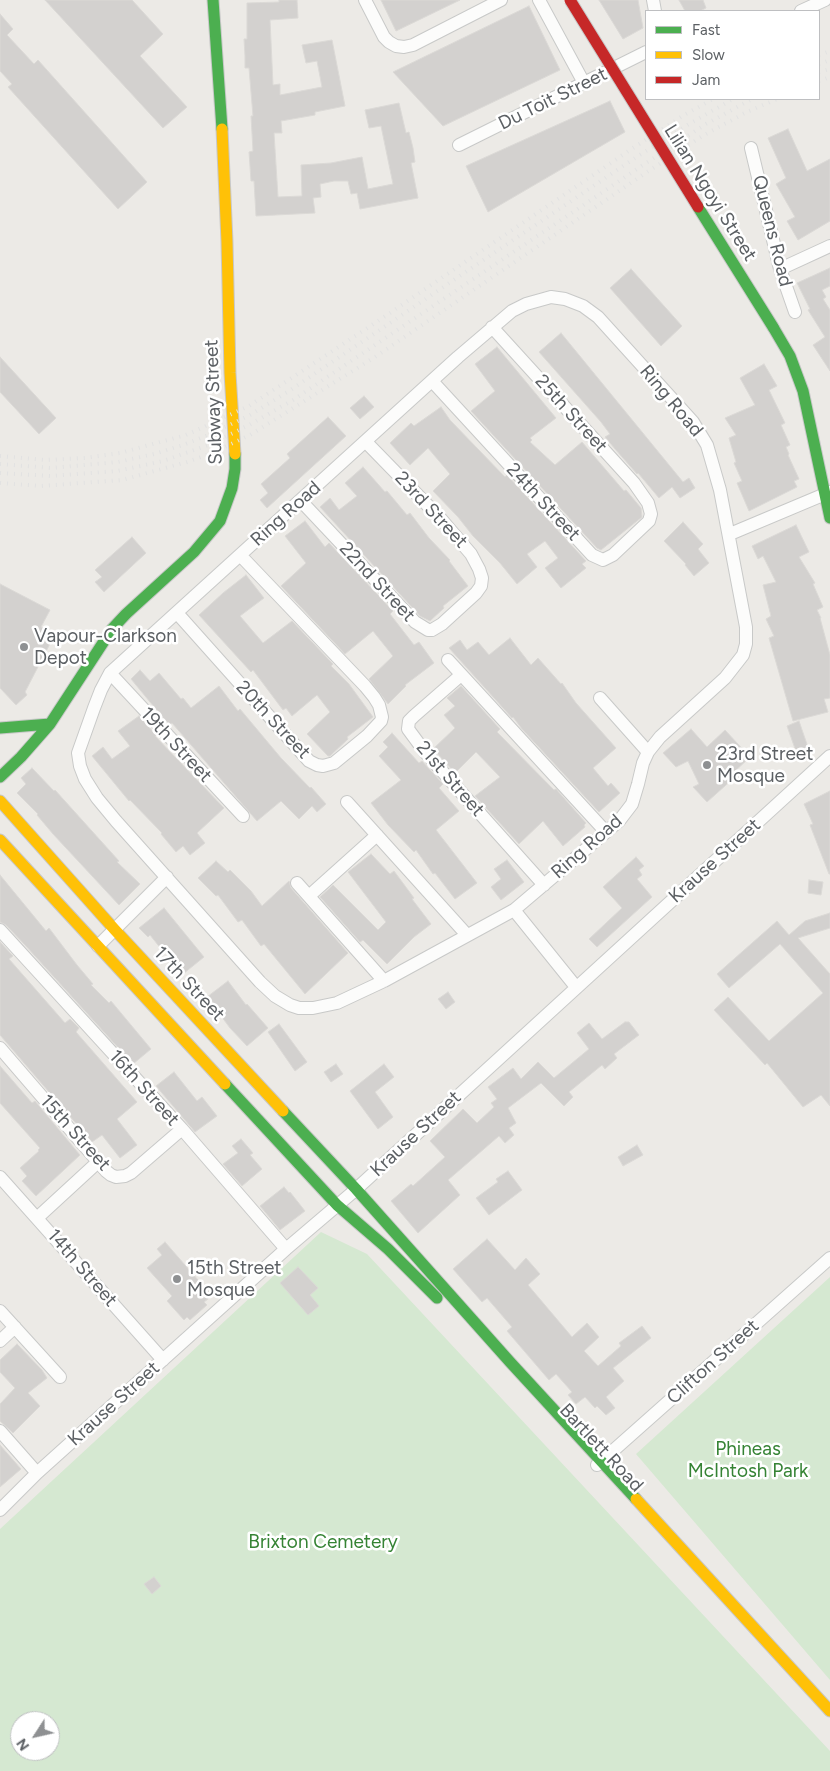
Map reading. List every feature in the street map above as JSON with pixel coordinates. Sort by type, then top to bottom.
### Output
[{"type":"main road","name":"Subway Street","points":[[0,777],[50,724],[112,629],[194,552],[212,532],[220,521],[232,488],[235,469],[235,435],[230,373],[221,105],[213,0]]},
{"type":"main road","name":"Lilian Ngoyi Street","points":[[570,0],[790,356],[803,391],[828,496]]},
{"type":"main road","points":[[828,496],[830,518]]},
{"type":"main road","points":[[0,728],[50,724]]},
{"type":"main road","name":"17th Street","points":[[0,801],[115,930],[356,1189]]},
{"type":"main road","points":[[0,840],[337,1205]]},
{"type":"main road","name":"Bartlett Road","points":[[356,1189],[830,1724]]},
{"type":"main road","name":"Bartlett Road","points":[[337,1205],[388,1249],[447,1308],[598,1464],[830,1711]]},
{"type":"street","points":[[365,0],[384,37],[396,46],[404,47],[413,45],[501,0]]},
{"type":"street","points":[[539,0],[584,82]]},
{"type":"street","points":[[803,10],[825,0]]},
{"type":"street","name":"Du Toit Street","points":[[459,145],[645,53]]},
{"type":"street","name":"Queens Road","points":[[751,148],[780,269],[796,312]]},
{"type":"street","points":[[780,269],[830,246]]},
{"type":"street","name":"Ring Road","points":[[551,298],[565,299],[583,306],[598,317],[693,422],[707,445],[717,475],[730,534],[746,626],[746,644],[743,655],[725,678],[660,737],[648,752],[642,763],[632,804],[619,821],[514,910],[344,1001],[313,1008],[290,1005],[275,996],[260,982],[97,798],[84,779],[78,753],[80,745],[100,690],[110,674],[492,327],[512,311],[526,304],[551,298]]},
{"type":"street","name":"25th Street","points":[[492,327],[634,483],[648,503]]},
{"type":"street","name":"24th Street","points":[[432,381],[596,558],[600,560],[607,559],[649,521],[651,514],[648,503]]},
{"type":"street","name":"23rd Street","points":[[366,442],[441,519],[471,554],[479,568],[482,578],[481,586]]},
{"type":"street","points":[[730,534],[828,496]]},
{"type":"street","name":"22nd Street","points":[[301,501],[422,628],[428,630],[437,628],[481,586]]},
{"type":"street","name":"20th Street","points":[[177,613],[309,761],[323,766],[334,763],[367,736],[382,717],[379,705],[365,686],[240,555]]},
{"type":"street","points":[[448,660],[606,832]]},
{"type":"street","name":"19th Street","points":[[110,674],[243,816]]},
{"type":"street","name":"21st Street","points":[[461,675],[414,716],[409,722],[408,729],[425,752],[544,885]]},
{"type":"street","points":[[600,698],[648,752]]},
{"type":"street","name":"Krause Street","points":[[0,1510],[37,1473],[286,1249],[356,1189],[830,756]]},
{"type":"street","points":[[347,802],[467,935]]},
{"type":"street","points":[[308,896],[377,835]]},
{"type":"street","points":[[98,946],[167,877]]},
{"type":"street","points":[[297,883],[384,981]]},
{"type":"street","points":[[514,910],[576,988]]},
{"type":"street","name":"16th Street","points":[[0,930],[182,1129],[286,1249]]},
{"type":"street","name":"15th Street","points":[[0,1048],[111,1175],[116,1177],[131,1173],[182,1129]]},
{"type":"street","points":[[37,1218],[98,1161]]},
{"type":"street","name":"14th Street","points":[[0,1177],[163,1360]]},
{"type":"street","name":"Clifton Street","points":[[598,1464],[830,1258]]},
{"type":"street","points":[[0,1310],[60,1376]]},
{"type":"street","points":[[0,1340],[15,1327]]},
{"type":"street","points":[[0,1431],[37,1473]]},
{"type":"green space","name":"Brixton Cemetery","points":[[321,1232],[367,1254],[830,1751],[830,1771],[0,1771],[0,1529]]},
{"type":"green space","name":"Phineas McIntosh Park","points":[[830,1277],[830,1680],[636,1454]]},
{"type":"building","points":[[45,0],[132,0],[163,34],[140,56],[187,107],[163,128]]},
{"type":"building","points":[[279,0],[297,0],[298,18],[270,20],[273,85],[280,84],[280,95],[322,87],[317,61],[306,63],[302,45],[332,40],[345,106],[315,112],[315,115],[281,121],[282,133],[274,133],[278,197],[302,196],[301,165],[331,163],[362,157],[368,189],[393,184],[381,126],[369,128],[365,110],[399,103],[406,133],[409,132],[413,148],[415,162],[411,163],[418,198],[360,209],[357,193],[351,194],[348,181],[334,181],[320,184],[321,197],[313,198],[315,213],[256,216],[254,181],[251,181],[249,152],[253,151],[251,116],[253,116],[249,68],[245,68],[244,39],[247,39],[247,3],[279,2]]},
{"type":"building","points":[[381,0],[460,0],[396,31]]},
{"type":"building","points":[[599,0],[638,0],[643,28],[623,39]]},
{"type":"building","points":[[679,0],[703,0],[706,8],[702,10],[684,10]]},
{"type":"building","points":[[529,6],[560,70],[443,126],[393,72]]},
{"type":"building","points":[[0,14],[13,29],[7,35],[34,64],[38,60],[147,182],[118,209],[8,87],[12,84],[0,71]]},
{"type":"building","points":[[610,101],[625,132],[488,212],[466,166]]},
{"type":"building","points":[[788,129],[807,171],[830,159],[830,221],[798,240],[787,221],[795,217],[776,184],[786,178],[768,138]]},
{"type":"building","points":[[830,268],[830,286],[822,290],[826,297],[823,299],[830,310],[830,371],[813,345],[825,337],[808,310],[810,309],[797,283]]},
{"type":"building","points":[[631,269],[682,326],[661,346],[610,288]]},
{"type":"building","points":[[561,333],[683,482],[689,478],[695,488],[680,498],[672,487],[659,498],[615,449],[605,437],[610,434],[601,422],[539,352]]},
{"type":"building","points":[[497,347],[556,418],[530,438],[532,440],[530,442],[555,465],[582,442],[641,508],[642,517],[601,550],[597,548],[471,411],[495,391],[475,364]]},
{"type":"building","points":[[0,357],[56,418],[39,434],[0,392]]},
{"type":"building","points":[[764,364],[777,386],[769,390],[785,423],[781,425],[790,445],[786,447],[788,455],[799,479],[794,481],[797,487],[749,511],[737,483],[742,481],[734,463],[736,462],[729,438],[736,435],[725,418],[755,405],[740,378]]},
{"type":"building","points":[[364,396],[374,407],[360,419],[350,408]]},
{"type":"building","points":[[441,407],[450,420],[505,477],[507,475],[586,561],[582,564],[586,568],[561,588],[545,568],[558,558],[545,541],[527,554],[537,567],[517,584],[433,491],[450,474],[428,448],[410,465],[390,443],[411,423],[414,426]]},
{"type":"building","points":[[328,417],[346,436],[267,508],[260,500],[268,493],[261,484],[290,458],[287,454]]},
{"type":"building","points":[[363,467],[407,515],[410,513],[429,538],[450,560],[468,586],[443,606],[444,608],[430,621],[420,616],[320,507],[330,498],[339,510],[357,496],[345,483]]},
{"type":"building","points":[[305,521],[325,547],[329,543],[393,611],[390,614],[414,645],[419,642],[434,663],[405,685],[388,704],[369,679],[393,656],[373,631],[345,654],[281,586],[306,563],[285,536]]},
{"type":"building","points":[[683,522],[703,544],[698,549],[709,563],[694,576],[686,564],[664,541]]},
{"type":"building","points":[[796,525],[809,552],[799,557],[815,583],[813,584],[823,607],[817,610],[821,618],[830,655],[830,698],[824,699],[828,712],[793,721],[769,638],[774,636],[766,619],[771,616],[763,585],[776,582],[763,556],[758,559],[752,546]]},
{"type":"building","points":[[132,537],[146,553],[104,592],[95,582],[102,577],[95,570]]},
{"type":"building","points":[[246,575],[264,598],[240,616],[263,643],[292,621],[333,664],[331,666],[349,684],[373,717],[347,737],[348,739],[330,756],[307,734],[330,712],[317,695],[292,716],[286,708],[283,710],[253,670],[251,672],[199,615]]},
{"type":"building","name":"Vapour-Clarkson Depot","points":[[0,584],[50,610],[41,627],[55,634],[25,692],[27,695],[16,705],[0,688]]},
{"type":"building","points":[[510,638],[531,665],[538,658],[562,683],[576,703],[616,748],[593,768],[608,786],[611,783],[620,793],[599,812],[449,648],[460,640],[467,650],[478,642],[489,655]]},
{"type":"building","points":[[140,670],[150,681],[159,673],[191,708],[219,686],[238,711],[240,709],[281,758],[326,804],[317,812],[312,806],[299,819],[281,801],[257,821],[172,723],[169,725],[131,679]]},
{"type":"building","points":[[461,686],[500,729],[497,732],[554,790],[556,789],[586,823],[585,827],[563,846],[543,821],[519,844],[475,796],[500,777],[476,752],[455,773],[433,749],[455,728],[444,715],[455,706],[447,698]]},
{"type":"building","points":[[139,716],[155,736],[224,808],[197,833],[205,843],[190,855],[183,846],[176,852],[162,833],[129,801],[92,756],[103,747],[112,759],[130,746],[118,731]]},
{"type":"building","points":[[799,721],[810,753],[798,757],[787,726]]},
{"type":"building","name":"23rd Street Mosque","points":[[691,729],[707,747],[725,730],[750,757],[732,774],[735,777],[707,802],[693,787],[699,784],[688,761],[676,767],[663,753]]},
{"type":"building","points":[[392,733],[419,763],[422,761],[443,784],[439,788],[459,811],[436,830],[477,883],[455,899],[435,873],[433,874],[416,850],[414,852],[388,825],[371,803],[401,780],[379,756],[388,747],[383,742]]},
{"type":"building","points":[[32,768],[55,790],[119,861],[117,862],[140,884],[119,905],[17,793],[26,784],[21,778]]},
{"type":"building","points":[[830,791],[829,874],[810,825],[813,824],[804,804]]},
{"type":"building","points":[[371,854],[390,874],[394,871],[431,924],[414,937],[387,964],[363,940],[360,942],[320,897],[333,885],[378,930],[386,922],[348,872]]},
{"type":"building","points":[[636,857],[644,866],[639,870],[642,875],[637,879],[652,897],[597,947],[589,939],[622,908],[603,887]]},
{"type":"building","points":[[507,860],[524,882],[501,900],[491,887],[501,879],[494,869]]},
{"type":"building","points":[[216,861],[228,872],[230,870],[251,891],[262,906],[289,881],[291,888],[348,953],[305,994],[264,944],[261,946],[242,920],[238,922],[218,895],[216,896],[198,878]]},
{"type":"building","points":[[0,875],[46,931],[49,928],[93,984],[91,985],[109,1003],[111,1001],[151,1049],[133,1064],[25,945],[6,925],[0,922]]},
{"type":"building","points":[[809,880],[823,882],[821,895],[808,893]]},
{"type":"building","points":[[164,908],[204,957],[183,974],[150,935],[148,937],[139,928]]},
{"type":"building","points":[[830,913],[830,928],[798,938],[830,974],[830,1106],[821,1095],[803,1107],[767,1063],[765,1065],[714,1010],[728,997],[769,1041],[823,993],[780,944],[729,988],[717,974],[777,921],[789,935],[805,921]]},
{"type":"building","points":[[0,942],[13,956],[9,959],[65,1023],[70,1019],[79,1028],[76,1032],[137,1102],[117,1119],[137,1145],[120,1158],[102,1135],[92,1142],[0,1035]]},
{"type":"building","points":[[228,981],[246,1005],[268,1028],[247,1046],[230,1028],[207,997]]},
{"type":"building","points":[[448,992],[455,1002],[446,1009],[438,999]]},
{"type":"building","points":[[625,1022],[629,1022],[639,1035],[614,1054],[617,1058],[605,1069],[602,1065],[569,1092],[573,1097],[564,1106],[541,1083],[508,1108],[516,1123],[509,1128],[514,1135],[505,1143],[499,1136],[448,1180],[460,1195],[418,1233],[391,1201],[411,1184],[413,1186],[445,1157],[430,1141],[463,1109],[477,1123],[494,1107],[491,1103],[497,1099],[488,1087],[513,1068],[521,1079],[538,1062],[554,1078],[589,1049],[577,1033],[589,1023],[602,1039]]},
{"type":"building","points":[[279,1024],[307,1062],[295,1071],[268,1032]]},
{"type":"building","points":[[336,1064],[343,1074],[331,1082],[324,1072]]},
{"type":"building","points":[[384,1064],[394,1077],[375,1092],[393,1117],[378,1129],[350,1091]]},
{"type":"building","points":[[0,1066],[32,1103],[35,1101],[80,1155],[36,1196],[22,1181],[27,1176],[20,1168],[40,1148],[0,1103]]},
{"type":"building","points":[[174,1072],[197,1101],[202,1097],[217,1116],[195,1132],[156,1086]]},
{"type":"building","points":[[241,1139],[253,1153],[250,1155],[262,1169],[242,1186],[223,1164],[238,1153],[232,1146]]},
{"type":"building","points":[[637,1145],[643,1155],[623,1166],[618,1157]]},
{"type":"building","points":[[508,1171],[522,1190],[489,1215],[476,1198],[498,1182],[496,1179]]},
{"type":"building","points":[[284,1187],[305,1211],[280,1230],[260,1206]]},
{"type":"building","points":[[487,1239],[515,1270],[526,1258],[540,1274],[528,1285],[572,1337],[587,1323],[599,1337],[584,1351],[598,1366],[621,1346],[619,1343],[642,1326],[651,1338],[613,1368],[624,1381],[606,1397],[615,1408],[606,1415],[597,1406],[595,1408],[585,1397],[576,1404],[568,1395],[572,1392],[556,1374],[549,1380],[507,1331],[512,1327],[487,1298],[482,1302],[453,1269]]},
{"type":"building","name":"15th Street Mosque","points":[[165,1242],[212,1296],[204,1302],[207,1305],[190,1320],[187,1317],[184,1320],[167,1301],[172,1296],[147,1268],[162,1255],[157,1249]]},
{"type":"building","points":[[298,1267],[318,1288],[310,1295],[319,1306],[308,1315],[280,1283]]},
{"type":"building","points":[[17,1344],[42,1370],[47,1378],[28,1393],[40,1406],[13,1433],[0,1421],[0,1404],[15,1388],[0,1372],[0,1360]]},
{"type":"building","points":[[0,1445],[21,1469],[0,1487]]},
{"type":"building","points":[[154,1577],[161,1586],[152,1594],[144,1584]]},
{"type":"railway","points":[[820,55],[830,51]]},
{"type":"railway","points":[[820,64],[830,60]]},
{"type":"railway","points":[[820,72],[830,69]]},
{"type":"railway","points":[[820,81],[830,77]]},
{"type":"railway","points":[[0,456],[46,460],[85,458],[120,453],[186,435],[249,406],[630,150],[711,100]]},
{"type":"railway","points":[[0,464],[51,468],[118,462],[183,445],[250,415],[289,391],[635,158],[731,100]]},
{"type":"railway","points":[[0,473],[51,476],[117,471],[163,461],[211,444],[293,400],[643,165],[706,124],[750,100]]},
{"type":"railway","points":[[0,483],[41,486],[122,480],[187,462],[212,453],[250,435],[375,357],[704,135],[747,112],[775,100]]},
{"type":"traffic: fast","points":[[213,0],[222,129]]},
{"type":"traffic: fast","points":[[698,207],[773,327]]},
{"type":"traffic: fast","points":[[773,327],[790,356],[803,391],[830,518]]},
{"type":"traffic: fast","points":[[0,777],[21,757],[50,724],[112,629],[194,552],[220,521],[232,488],[235,454]]},
{"type":"traffic: fast","points":[[0,728],[50,724]]},
{"type":"traffic: fast","points":[[225,1084],[337,1205],[388,1249],[437,1298]]},
{"type":"traffic: fast","points":[[283,1111],[356,1189],[510,1362],[636,1499]]},
{"type":"traffic: slow","points":[[222,129],[230,373],[235,454]]},
{"type":"traffic: slow","points":[[0,801],[115,930],[283,1111]]},
{"type":"traffic: slow","points":[[0,840],[225,1084]]},
{"type":"traffic: slow","points":[[636,1499],[830,1711]]},
{"type":"traffic: jam","points":[[570,0],[698,207]]},
{"type":"place","name":"Vapour-Clarkson Depot","points":[[24,647]]},
{"type":"place","name":"23rd Street Mosque","points":[[707,765]]},
{"type":"place","name":"15th Street Mosque","points":[[177,1279]]}]
